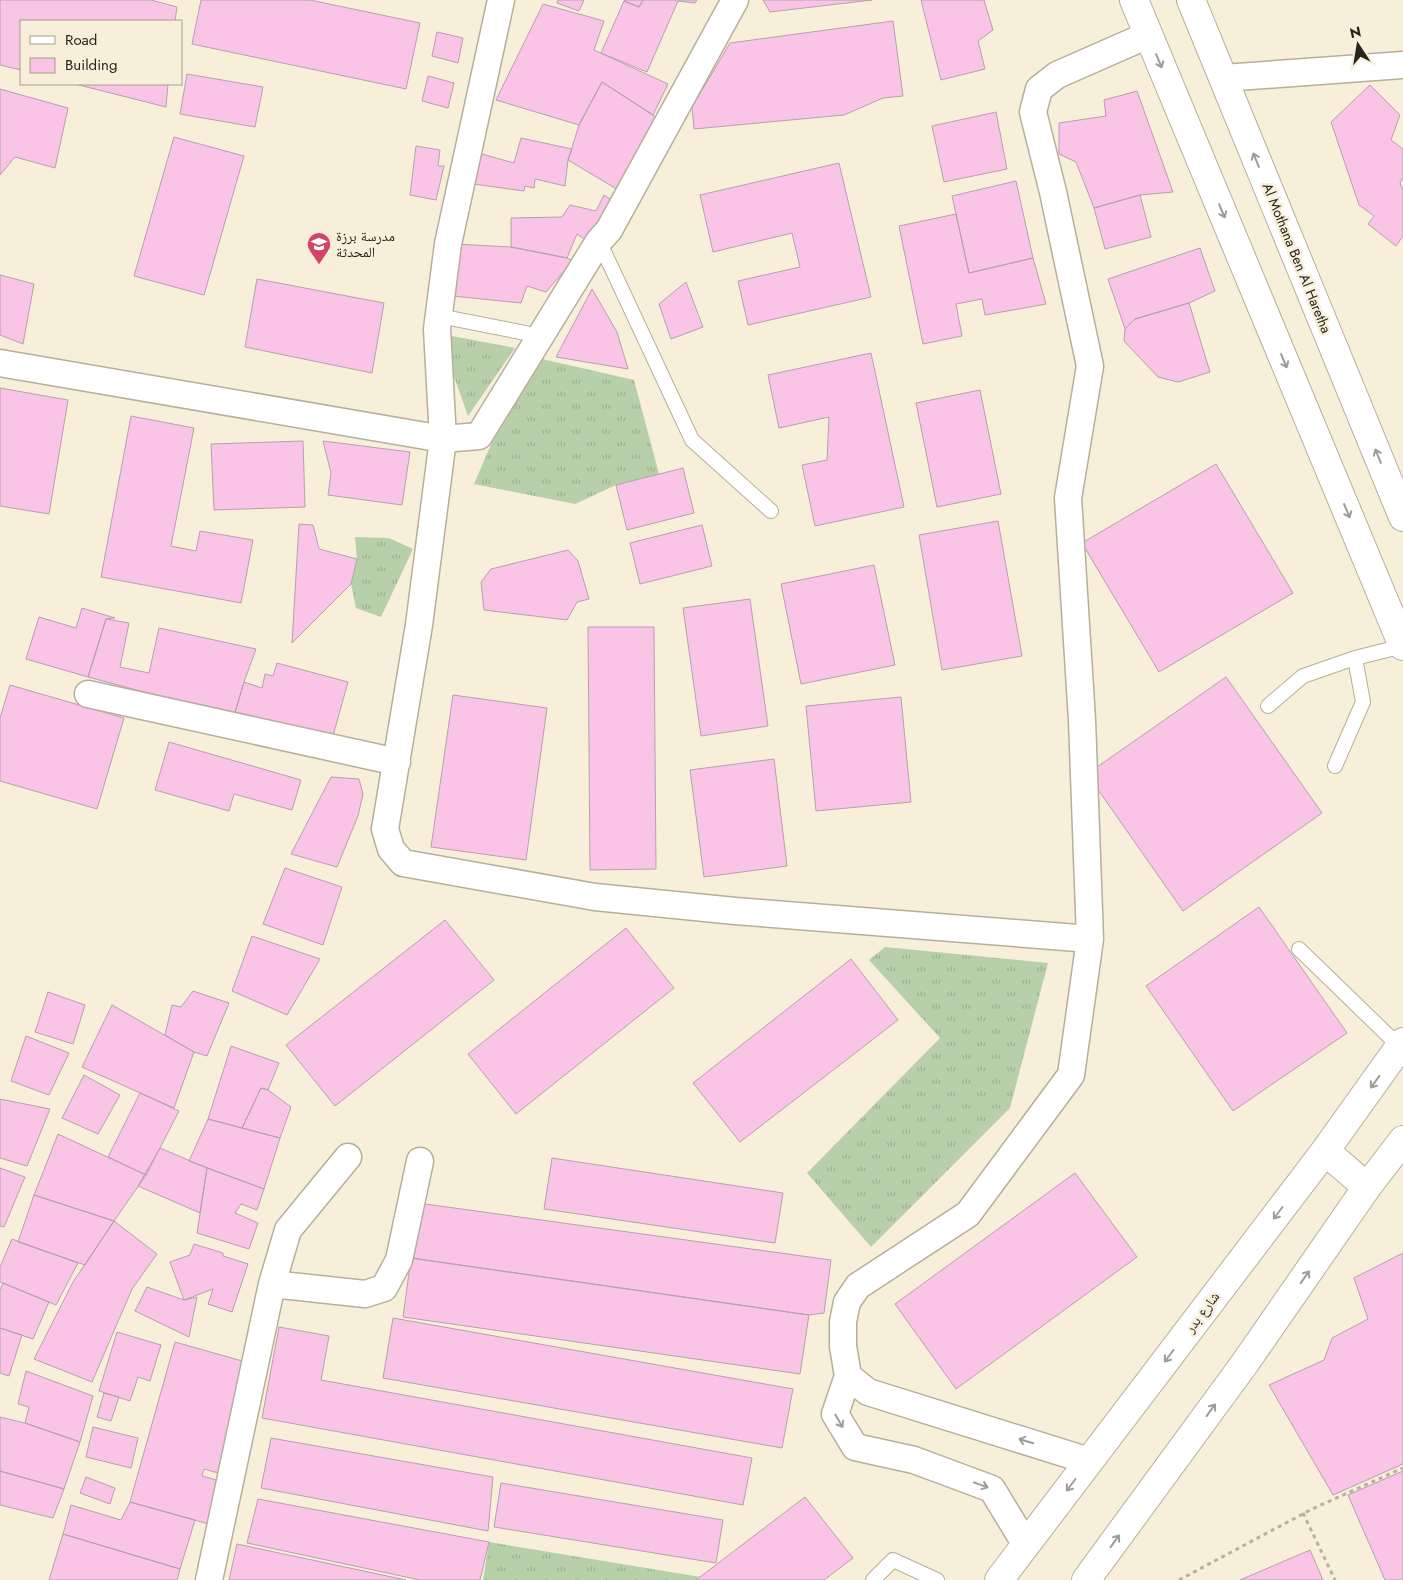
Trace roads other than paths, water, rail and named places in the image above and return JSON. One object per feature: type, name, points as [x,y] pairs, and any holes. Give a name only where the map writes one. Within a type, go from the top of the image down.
[{"type":"main road","points":[[1134,0],[1403,646]]},
{"type":"main road","name":"Al Mothana Ben Al Haretha","points":[[1191,0],[1403,517]]},
{"type":"main road","name":"شارع بدر","points":[[999,1580],[1325,1151],[1401,1045]]},
{"type":"main road","points":[[1086,1580],[1245,1364],[1367,1187],[1403,1140]]},
{"type":"main road","points":[[1325,1151],[1367,1187]]},
{"type":"street","points":[[501,0],[448,244],[437,329],[443,439],[419,625],[385,829],[392,849],[403,863],[595,898],[1090,939]]},
{"type":"street","points":[[0,363],[443,439],[479,436],[599,241],[609,230],[734,0]]},
{"type":"street","points":[[1026,1545],[992,1489],[914,1460],[855,1447],[835,1414],[848,1376],[843,1346],[842,1322],[847,1302],[858,1286],[968,1214],[1071,1076],[1090,939],[1082,720],[1068,498],[1090,366],[1053,192],[1033,112],[1039,89],[1057,75],[1148,35]]},
{"type":"street","points":[[1223,78],[1403,65]]},
{"type":"street","points":[[88,694],[397,762]]},
{"type":"street","points":[[209,1580],[272,1284],[288,1230],[348,1157]]},
{"type":"street","points":[[272,1284],[365,1294],[384,1288],[399,1260],[420,1160]]},
{"type":"street","points":[[848,1376],[868,1392],[1089,1461]]},
{"type":"lane","points":[[599,241],[692,440],[771,511]]},
{"type":"lane","points":[[439,316],[541,336]]},
{"type":"lane","points":[[1268,706],[1303,676],[1356,658],[1403,646]]},
{"type":"lane","points":[[1335,766],[1363,702],[1356,658]]},
{"type":"lane","points":[[1299,949],[1401,1045]]},
{"type":"lane","points":[[873,1580],[893,1560],[937,1580]]},
{"type":"place","name":"مدرسة برزة المحدثة","points":[[319,265]]}]
